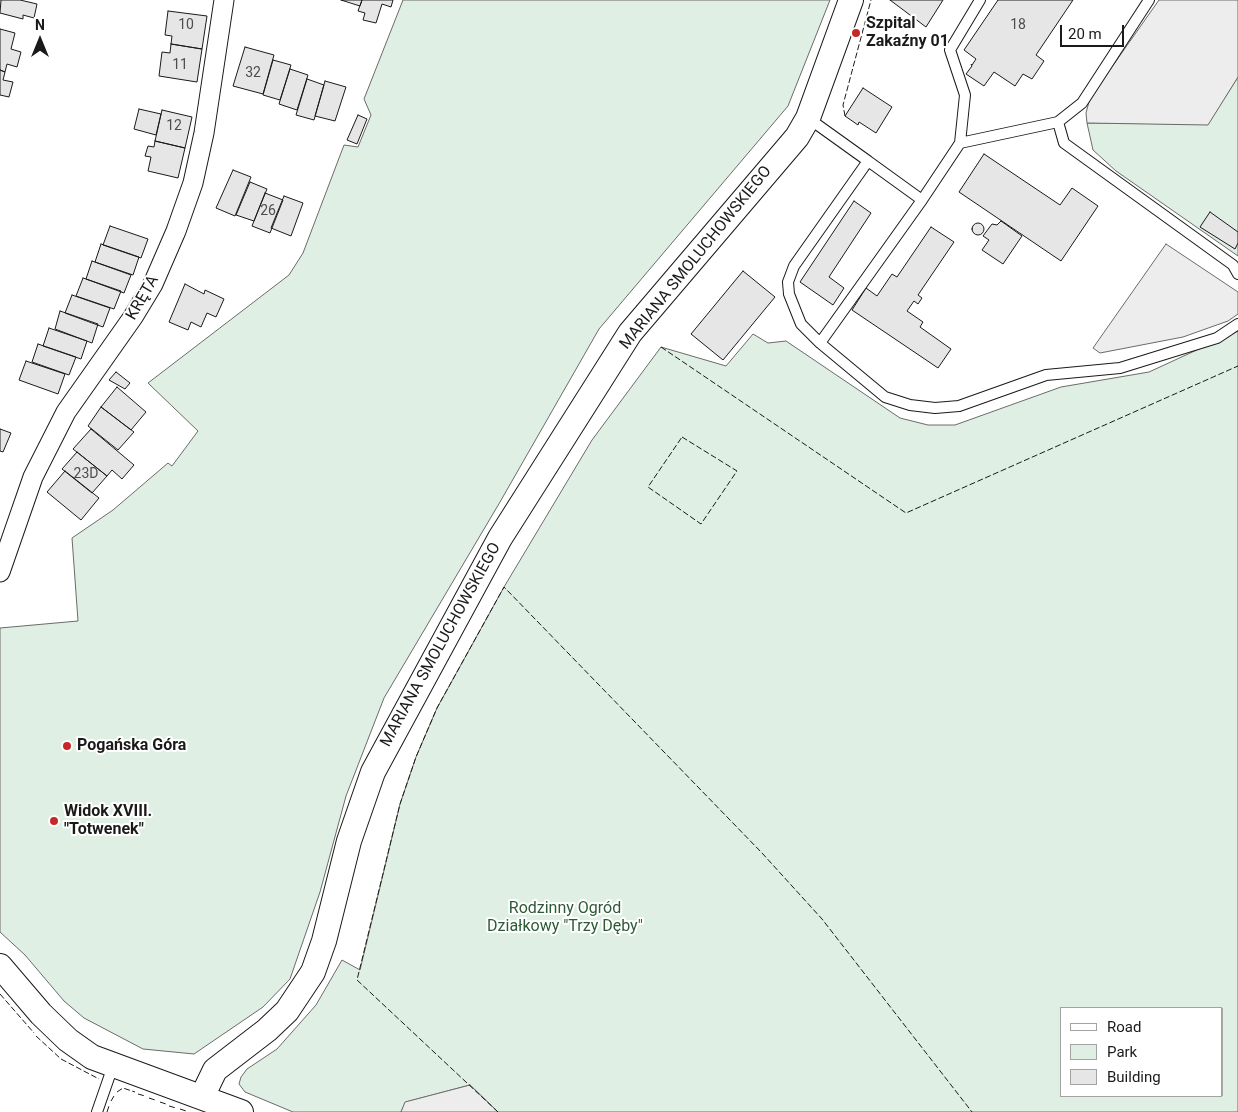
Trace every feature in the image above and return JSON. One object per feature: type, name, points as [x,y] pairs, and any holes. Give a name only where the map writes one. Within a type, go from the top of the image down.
[{"type":"street","name":"KRĘTA","points":[[0,572],[33,477],[66,412],[133,317],[153,284],[176,231],[193,183],[204,133],[224,0]]},
{"type":"street","name":"MARIANA SMOLUCHOWSKIEGO","points":[[202,1097],[215,1070],[267,1030],[287,1011],[313,972],[324,941],[349,841],[372,772],[500,538],[630,333],[798,137],[808,118],[851,0]]},
{"type":"street","points":[[0,966],[40,1014],[68,1040],[92,1057],[242,1112]]},
{"type":"lane","points":[[820,343],[922,200],[960,143],[965,95],[950,50],[980,0]]},
{"type":"lane","points":[[960,143],[1058,122],[1082,102],[1149,0]]},
{"type":"lane","points":[[808,118],[922,200]]},
{"type":"lane","points":[[1058,122],[1064,143],[1233,265],[1238,274]]},
{"type":"lane","points":[[868,161],[794,266],[788,282],[794,310],[801,324],[820,343],[886,397],[910,405],[934,408],[959,406],[1046,376],[1120,368],[1217,338],[1238,324]]},
{"type":"lane","points":[[97,1112],[113,1066]]},
{"type":"green space","points":[[403,0],[830,0],[788,106],[599,329],[500,502],[384,698],[346,796],[320,892],[290,979],[263,1007],[194,1054],[143,1049],[84,1018],[64,1001],[25,955],[0,932],[0,628],[78,621],[72,538],[113,510],[168,463],[172,466],[198,431],[148,383],[289,275],[303,253],[344,145],[358,147],[371,115],[364,99]]},
{"type":"green space","points":[[1238,77],[1238,256],[1116,171],[1093,150],[1087,123],[1208,124]]},
{"type":"green space","name":"Rodzinny Ogród Działkowy \"Trzy Dęby\"","points":[[1238,331],[1238,1112],[498,1112],[470,1085],[406,1102],[401,1112],[293,1112],[245,1092],[239,1084],[241,1077],[247,1069],[277,1049],[316,1005],[342,960],[360,970],[400,804],[416,757],[437,708],[504,587],[592,440],[661,347],[726,366],[753,334],[768,343],[786,341],[900,418],[928,425],[955,425],[1061,387],[1149,372]]},
{"type":"shaded area","points":[[1159,0],[1238,0],[1238,77],[1208,125],[1087,123],[1086,113],[1090,98]]},
{"type":"shaded area","points":[[1166,244],[1238,292],[1238,314],[1228,321],[1183,337],[1100,353],[1093,348]]},
{"type":"shaded area","points":[[470,1085],[498,1112],[401,1112],[405,1102]]},
{"type":"building","points":[[1,0],[20,0],[37,4],[34,18],[23,15],[23,19],[0,13]]},
{"type":"building","points":[[341,0],[362,0],[360,6]]},
{"type":"building","points":[[362,0],[393,0],[391,7],[382,4],[376,23],[363,20],[365,13],[358,11]]},
{"type":"building","points":[[890,0],[943,0],[926,27]]},
{"type":"building","points":[[998,0],[1073,0],[1036,55],[1044,61],[1032,79],[1023,74],[1015,86],[994,72],[984,86],[966,74],[976,59],[964,50]]},
{"type":"building","points":[[168,11],[207,16],[202,49],[171,44],[172,36],[165,35]]},
{"type":"building","points":[[0,29],[15,33],[11,49],[21,52],[17,67],[7,64],[5,72],[0,70]]},
{"type":"building","points":[[171,44],[202,49],[197,82],[159,76],[162,52],[170,53]]},
{"type":"building","points":[[245,47],[274,55],[263,94],[233,86]]},
{"type":"building","points":[[273,60],[291,65],[280,100],[263,95]]},
{"type":"building","points":[[290,69],[308,75],[297,110],[279,104]]},
{"type":"building","points":[[0,70],[5,72],[3,80],[13,82],[9,97],[0,95]]},
{"type":"building","points":[[307,79],[324,85],[314,120],[296,115]]},
{"type":"building","points":[[325,81],[346,87],[335,121],[315,116]]},
{"type":"building","points":[[863,88],[892,107],[876,133],[859,122],[858,125],[845,116]]},
{"type":"building","points":[[139,109],[161,114],[156,135],[134,129]]},
{"type":"building","points":[[162,110],[192,117],[185,148],[155,141]]},
{"type":"building","points":[[358,115],[367,119],[357,144],[347,140]]},
{"type":"building","points":[[155,141],[185,148],[178,178],[148,171],[151,157],[145,156],[148,146],[154,147]]},
{"type":"building","points":[[984,154],[1060,205],[1072,188],[1098,206],[1061,261],[959,192]]},
{"type":"building","points":[[233,170],[251,177],[235,216],[216,208]]},
{"type":"building","points":[[250,182],[267,189],[254,221],[236,215]]},
{"type":"building","points":[[265,193],[283,200],[270,233],[252,226]]},
{"type":"building","points":[[284,196],[303,203],[291,236],[271,228]]},
{"type":"building","points":[[854,201],[871,213],[829,277],[844,288],[833,305],[800,282]]},
{"type":"building","points":[[1210,212],[1238,232],[1238,243],[1235,249],[1200,227]]},
{"type":"building","points":[[1001,221],[1022,236],[1003,264],[982,250],[989,240],[983,236],[992,224],[997,225]]},
{"type":"building","points":[[978,223],[984,229],[978,235],[972,229]]},
{"type":"building","points":[[110,226],[148,239],[141,258],[103,245]]},
{"type":"building","points":[[931,227],[954,242],[918,295],[922,298],[918,304],[914,301],[907,311],[923,322],[920,327],[951,349],[938,368],[852,310],[866,288],[877,296],[892,274],[897,277]]},
{"type":"building","points":[[101,244],[139,257],[133,275],[95,262]]},
{"type":"building","points":[[92,261],[131,275],[124,293],[86,279]]},
{"type":"building","points":[[743,271],[775,297],[723,360],[691,334]]},
{"type":"building","points":[[83,278],[121,291],[114,309],[76,296]]},
{"type":"building","points":[[185,284],[204,294],[205,290],[224,299],[216,317],[207,313],[201,327],[191,322],[188,330],[169,322]]},
{"type":"building","points":[[72,295],[110,308],[103,327],[65,313]]},
{"type":"building","points":[[60,311],[98,324],[92,343],[55,329]]},
{"type":"building","points":[[49,328],[87,341],[81,359],[43,346]]},
{"type":"building","points":[[38,344],[76,357],[69,375],[32,362]]},
{"type":"building","points":[[26,361],[65,374],[58,394],[19,380]]},
{"type":"building","points":[[116,372],[130,383],[125,389],[109,380]]},
{"type":"building","points":[[117,387],[146,412],[131,430],[101,407]]},
{"type":"building","points":[[101,407],[134,432],[118,450],[88,426]]},
{"type":"building","points":[[0,429],[11,433],[3,452],[0,451]]},
{"type":"building","points":[[91,429],[134,465],[122,479],[112,470],[107,476],[73,449]]},
{"type":"building","points":[[77,452],[107,476],[92,493],[62,469]]},
{"type":"building","points":[[65,471],[99,498],[81,520],[47,492]]},
{"type":"fence","points":[[845,116],[843,105],[871,0]]},
{"type":"fence","points":[[661,347],[906,513],[1238,366]]},
{"type":"fence","points":[[682,437],[737,471],[701,524],[648,487],[682,437]]},
{"type":"fence","points":[[498,1112],[357,980],[400,804],[416,757],[437,708],[504,587],[762,853],[822,919],[972,1112]]},
{"type":"fence","points":[[0,994],[34,1033]]},
{"type":"fence","points":[[36,1036],[61,1059],[99,1079]]},
{"type":"fence","points":[[117,1092],[123,1088],[135,1092]]},
{"type":"fence","points":[[138,1094],[145,1096]]},
{"type":"fence","points":[[111,1101],[114,1096]]},
{"type":"fence","points":[[149,1098],[155,1100]]},
{"type":"fence","points":[[160,1102],[166,1104]]},
{"type":"fence","points":[[107,1112],[109,1106]]},
{"type":"fence","points":[[169,1106],[176,1108]]},
{"type":"fence","points":[[180,1109],[186,1111]]},
{"type":"place","name":"Szpital Zakaźny 01","points":[[856,33]]},
{"type":"place","name":"Pogańska Góra","points":[[67,746]]},
{"type":"place","name":"Widok XVIII. \"Totwenek\"","points":[[54,821]]}]
